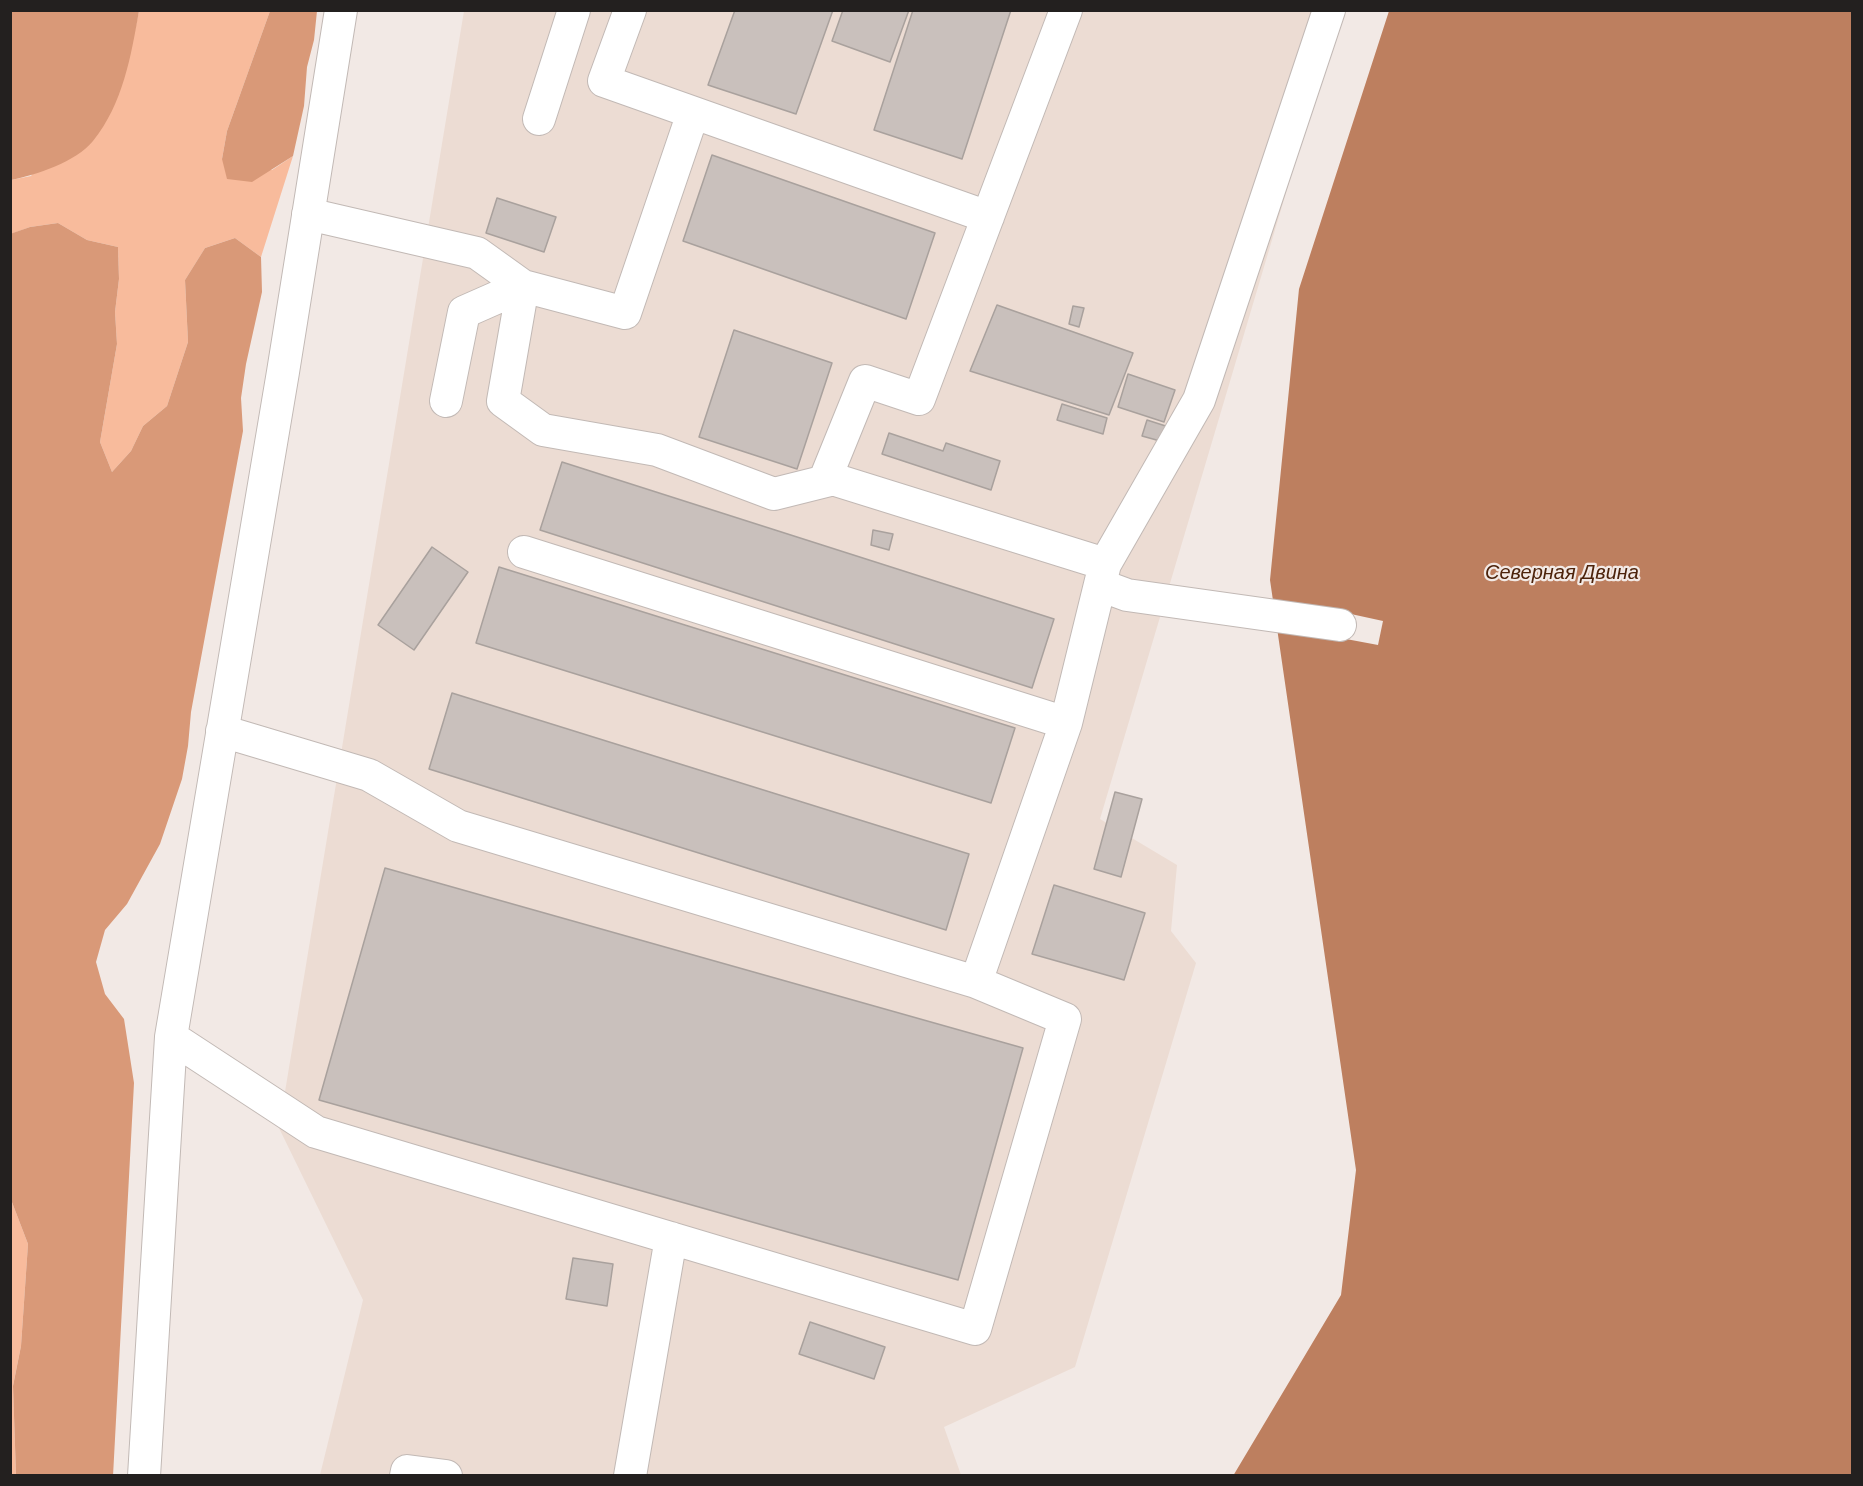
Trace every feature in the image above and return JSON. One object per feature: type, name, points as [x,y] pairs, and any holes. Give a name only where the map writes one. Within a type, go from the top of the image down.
[{"type":"lane","points":[[144,1476],[171,1037],[340,10]]},
{"type":"lane","points":[[540,119],[574,10]]},
{"type":"lane","points":[[630,10],[604,81],[988,217]]},
{"type":"lane","points":[[1066,10],[919,399],[865,381],[826,477],[1103,574],[1127,595],[1340,625]]},
{"type":"lane","points":[[976,982],[1066,723],[1103,574],[1199,400],[1329,11]]},
{"type":"lane","points":[[308,214],[477,254],[523,286],[625,313],[693,113]]},
{"type":"lane","points":[[446,401],[464,312],[523,286]]},
{"type":"lane","points":[[523,286],[503,401],[543,430],[657,450],[774,494],[834,479]]},
{"type":"lane","points":[[524,552],[1066,723]]},
{"type":"lane","points":[[171,1037],[316,1132],[975,1329],[1065,1019],[976,982],[458,826],[369,775],[222,731]]},
{"type":"lane","points":[[630,1476],[671,1238]]},
{"type":"lane","points":[[406,1476],[407,1471],[446,1476]]},
{"type":"shaded area","points":[[11,10],[139,11],[129,62],[119,95],[103,127],[93,141],[66,161],[32,175],[11,180]]},
{"type":"shaded area","points":[[139,11],[270,11],[227,131],[222,159],[272,170],[293,156],[261,257],[235,238],[205,248],[185,280],[188,342],[167,406],[143,426],[131,451],[112,472],[100,442],[117,344],[115,312],[119,279],[118,247],[87,240],[58,223],[30,227],[11,234],[11,180],[31,176],[135,30]]},
{"type":"shaded area","points":[[270,11],[317,11],[314,40],[307,67],[304,106],[293,156],[252,182],[227,179],[222,159],[227,131]]},
{"type":"shaded area","points":[[464,11],[1340,11],[1100,819],[1177,865],[1171,931],[1196,963],[1075,1367],[944,1427],[961,1475],[320,1475],[363,1300],[279,1128]]},
{"type":"shaded area","points":[[58,223],[87,240],[118,247],[119,279],[115,312],[117,344],[100,442],[112,472],[131,451],[143,426],[167,406],[188,342],[185,280],[205,248],[235,238],[261,257],[262,292],[241,398],[243,431],[191,712],[182,779],[160,844],[127,904],[105,930],[96,962],[105,994],[124,1019],[134,1083],[113,1476],[16,1475],[13,1386],[21,1346],[28,1244],[10,1197],[10,234],[30,227]]},
{"type":"shaded area","points":[[10,1197],[28,1244],[21,1346],[13,1386],[16,1476],[10,1475]]},
{"type":"water","name":"Северная Двина","points":[[1389,11],[1852,11],[1852,1475],[1233,1476],[1341,1295],[1356,1170],[1270,580],[1299,289]]},
{"type":"pier","points":[[1351,614],[1383,621],[1378,645],[1346,639]]},
{"type":"building","points":[[735,10],[833,10],[796,114],[708,85]]},
{"type":"building","points":[[843,10],[909,10],[890,62],[832,41]]},
{"type":"building","points":[[913,10],[1011,10],[962,159],[874,130]]},
{"type":"building","points":[[712,155],[935,233],[906,319],[683,241]]},
{"type":"building","points":[[497,198],[556,217],[544,252],[486,233]]},
{"type":"building","points":[[997,305],[1133,353],[1109,415],[970,371]]},
{"type":"building","points":[[1073,306],[1084,308],[1079,327],[1069,324]]},
{"type":"building","points":[[734,330],[832,363],[797,469],[699,437]]},
{"type":"building","points":[[1128,374],[1175,390],[1164,422],[1118,407]]},
{"type":"building","points":[[1062,404],[1107,418],[1103,434],[1057,420]]},
{"type":"building","points":[[1147,420],[1175,429],[1171,444],[1142,436]]},
{"type":"building","points":[[889,433],[943,451],[946,443],[1000,461],[991,490],[882,454]]},
{"type":"building","points":[[562,462],[1054,619],[1032,688],[540,530]]},
{"type":"building","points":[[873,530],[893,534],[889,550],[871,545]]},
{"type":"building","points":[[432,547],[468,572],[414,650],[378,625]]},
{"type":"building","points":[[499,567],[1015,728],[991,803],[476,643]]},
{"type":"building","points":[[452,693],[969,854],[946,930],[429,769]]},
{"type":"building","points":[[1115,792],[1142,799],[1121,877],[1094,869]]},
{"type":"building","points":[[385,868],[1023,1048],[958,1280],[319,1100]]},
{"type":"building","points":[[1054,885],[1145,913],[1124,980],[1032,954]]},
{"type":"building","points":[[573,1258],[613,1264],[607,1306],[566,1299]]},
{"type":"building","points":[[810,1322],[885,1347],[874,1379],[799,1354]]}]
